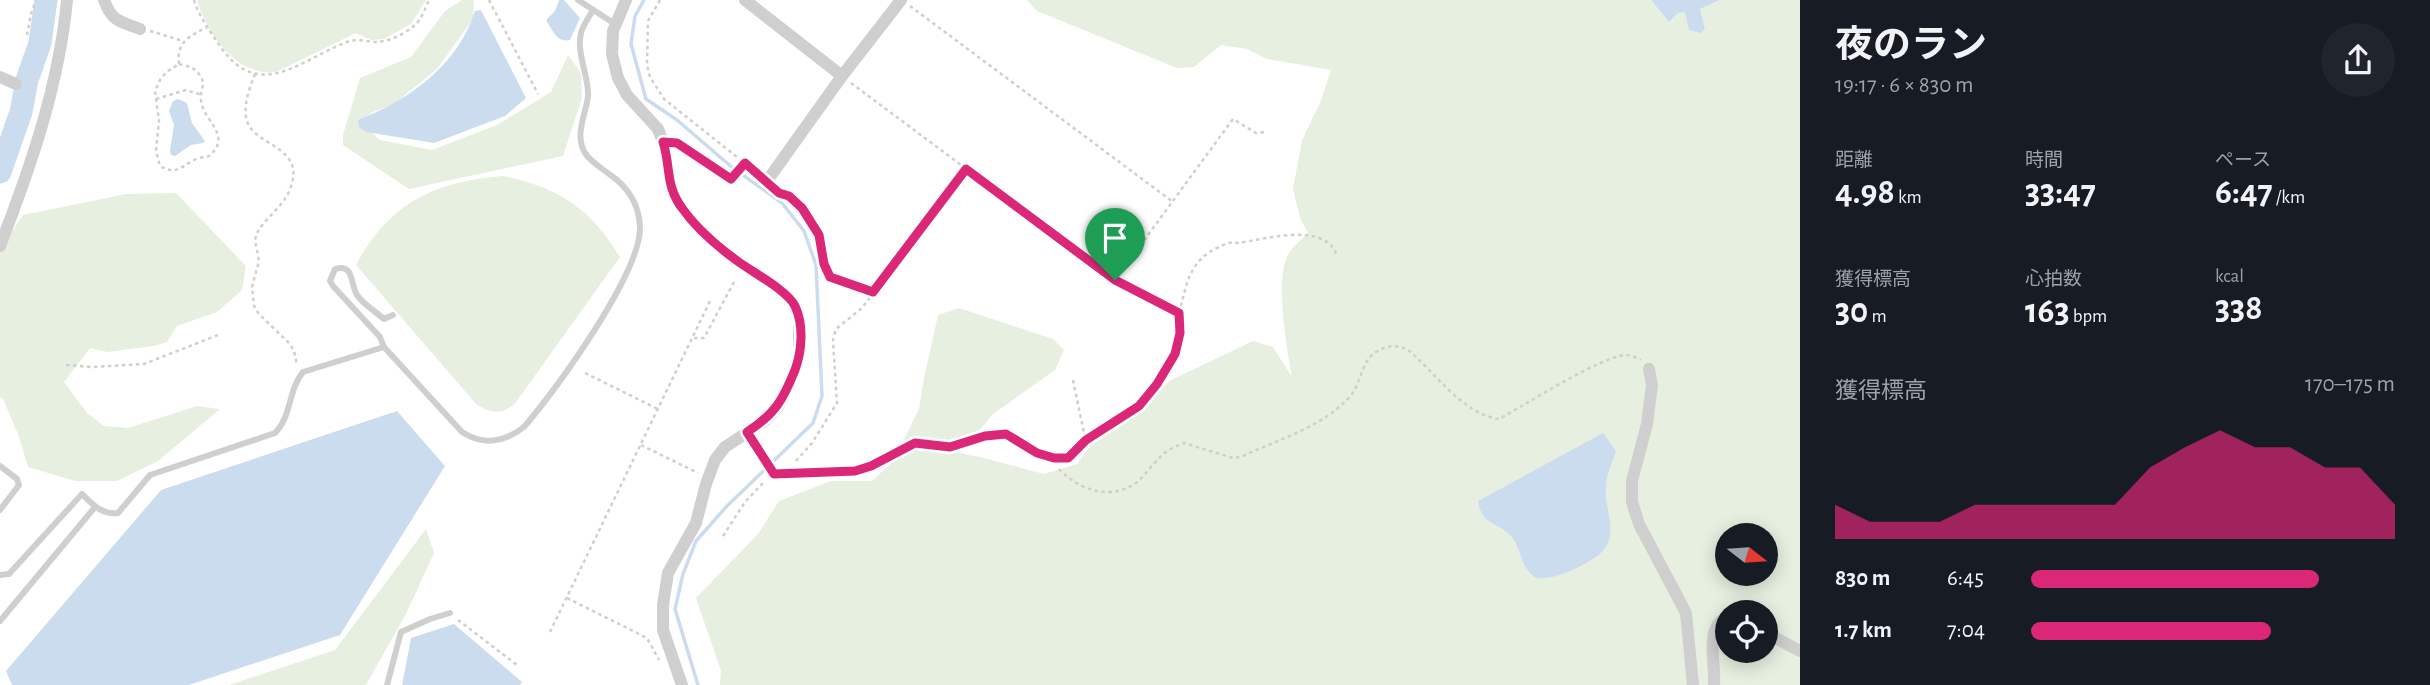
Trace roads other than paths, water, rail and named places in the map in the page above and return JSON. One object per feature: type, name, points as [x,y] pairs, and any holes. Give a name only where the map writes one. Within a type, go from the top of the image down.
[{"type":"street","points":[[0,246],[29,171],[64,38],[67,0]]},
{"type":"street","points":[[104,0],[113,19],[140,29]]},
{"type":"street","points":[[626,0],[615,24],[612,54],[618,78],[627,95],[658,129],[663,142],[671,190],[682,209],[707,236],[784,293],[794,304],[799,320],[799,358],[788,388],[778,407],[765,421],[725,447],[715,460],[696,523],[668,573],[663,605],[663,630],[682,685]]},
{"type":"street","points":[[745,0],[842,76]]},
{"type":"street","points":[[663,142],[677,143],[731,179],[745,163],[767,181],[842,76],[901,0]]},
{"type":"street","points":[[0,77],[16,84]]},
{"type":"street","points":[[1649,369],[1652,385],[1647,424],[1632,481],[1632,502],[1639,524],[1686,613],[1693,685]]},
{"type":"street","points":[[747,432],[761,456],[779,474],[855,471],[871,466],[915,443],[950,447],[985,436],[1006,434],[1037,453],[1054,458]]},
{"type":"street","points":[[1713,685],[1715,629]]},
{"type":"street","points":[[1778,639],[1800,651]]},
{"type":"lane","points":[[578,0],[615,24]]},
{"type":"lane","points":[[393,315],[384,319],[358,297],[348,270],[341,267],[335,270],[330,281],[333,286],[380,337],[384,347],[462,432],[472,439],[500,440],[514,435],[524,427],[608,310],[635,254],[640,226],[631,195],[583,150],[581,129],[588,93],[580,42],[581,32],[593,10]]},
{"type":"lane","points":[[0,575],[9,574],[82,494],[95,507],[110,514],[118,513],[150,475],[275,433],[284,424],[303,372],[384,347]]},
{"type":"lane","points":[[0,466],[17,479],[19,485],[0,510]]},
{"type":"lane","points":[[0,621],[95,507]]},
{"type":"lane","points":[[387,685],[401,632],[450,613]]},
{"type":"water","points":[[559,0],[564,0],[580,18],[570,40],[559,38],[547,22]]},
{"type":"water","points":[[1651,0],[1720,0],[1700,9],[1705,29],[1701,33],[1689,30],[1685,12],[1678,13],[1669,22]]},
{"type":"water","points":[[481,10],[526,98],[505,116],[434,143],[366,132],[359,127],[358,120],[413,91],[444,64],[457,48],[475,11]]},
{"type":"water","points":[[178,99],[187,103],[192,123],[205,141],[191,145],[175,156],[171,155],[170,151],[174,125],[169,111],[173,101]]},
{"type":"water","points":[[397,411],[445,466],[340,635],[189,685],[12,685],[6,671],[161,490]]},
{"type":"water","points":[[1603,433],[1616,451],[1606,482],[1610,524],[1607,545],[1595,558],[1573,570],[1550,577],[1533,576],[1525,567],[1513,539],[1486,519],[1478,501]]},
{"type":"water","points":[[454,624],[522,682],[520,685],[402,685],[411,638]]},
{"type":"waterway","points":[[0,172],[21,112],[27,80],[40,43],[46,0]]},
{"type":"waterway","points":[[644,0],[635,16],[631,44],[646,99],[677,120],[734,169]]},
{"type":"waterway","points":[[698,685],[675,609],[683,574],[696,541],[726,507],[813,423],[822,396],[816,265],[804,231],[782,203],[740,173]]}]
